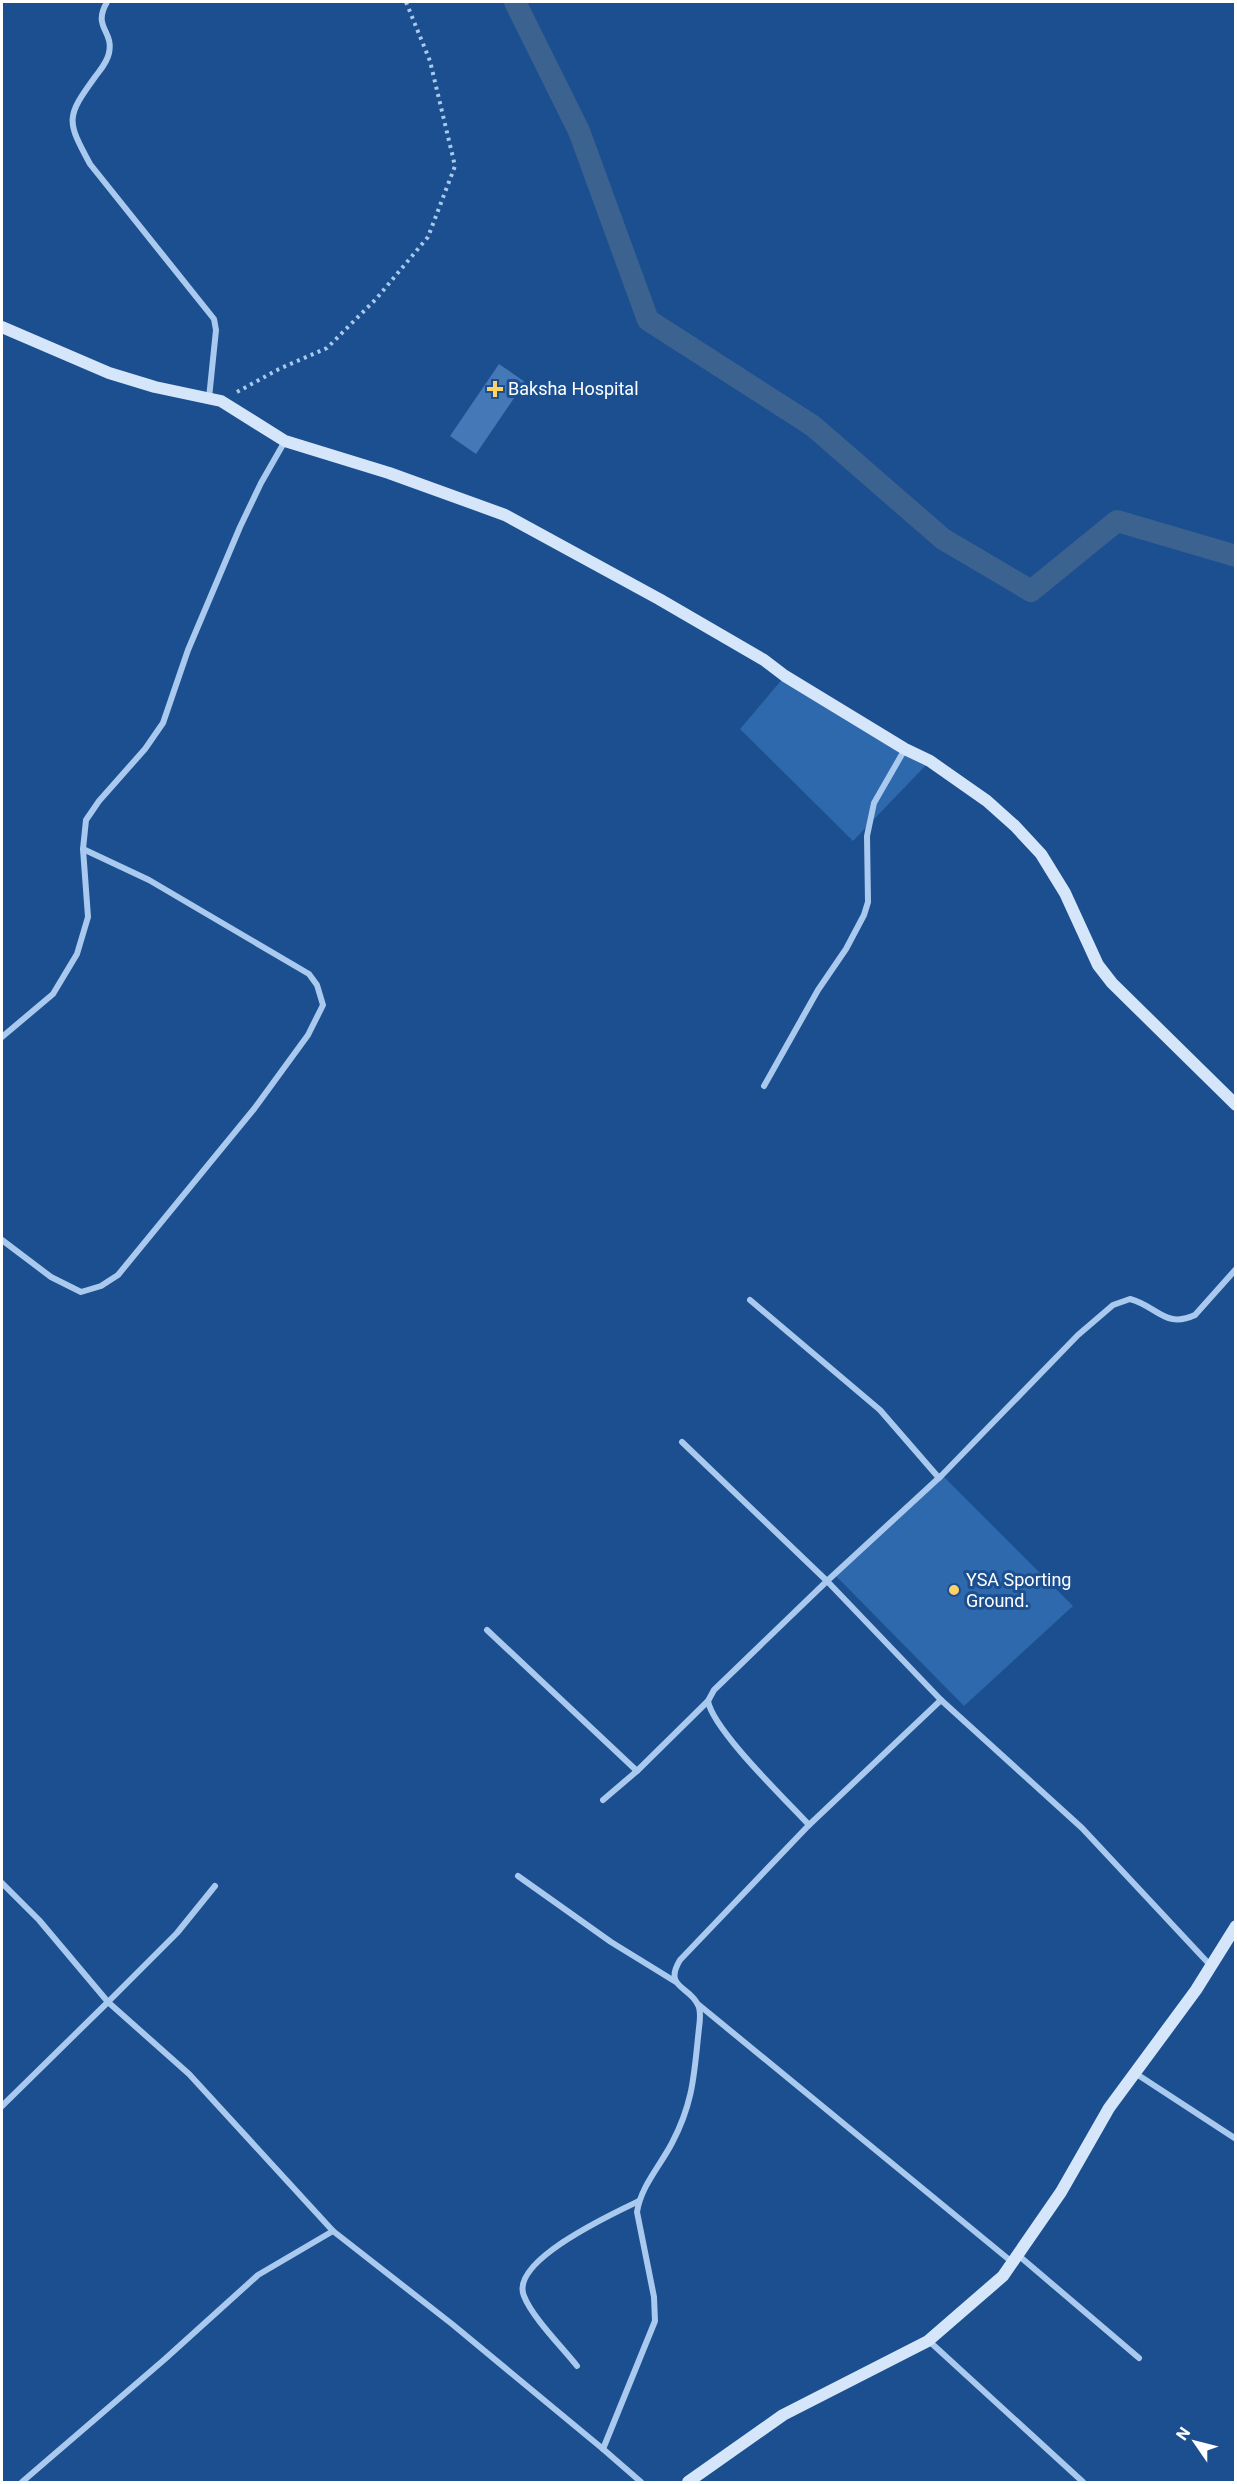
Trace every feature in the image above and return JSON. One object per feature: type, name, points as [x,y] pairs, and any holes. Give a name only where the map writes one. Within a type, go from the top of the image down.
[{"type":"street","points":[[107,2],[100,14],[109,39],[110,51],[106,62],[76,102],[72,112],[73,125],[79,144],[90,164],[214,319],[216,330],[215,400]]},
{"type":"street","points":[[2,327],[109,373],[155,387],[215,400],[285,441],[389,473],[505,515],[659,599],[764,660],[785,676],[905,749],[930,761],[987,801],[1030,840],[1065,893],[1098,965],[1112,983],[1236,1105]]},
{"type":"street","points":[[2,1037],[53,994],[77,954],[88,918],[83,849],[86,820],[99,801],[145,749],[163,723],[188,650],[240,526],[285,441]]},
{"type":"street","points":[[764,1086],[818,990],[846,949],[864,915],[868,902],[867,836],[874,802],[905,749]]},
{"type":"street","points":[[2,1240],[51,1277],[81,1292],[101,1286],[118,1275],[254,1110],[308,1035],[323,1005],[316,985],[309,974],[149,880],[83,849]]},
{"type":"street","points":[[603,1800],[637,1771],[708,1701],[714,1690],[827,1581],[939,1478],[1078,1335],[1113,1305],[1130,1299],[1171,1320],[1187,1319],[1195,1315],[1236,1269]]},
{"type":"street","points":[[750,1300],[880,1410],[939,1478]]},
{"type":"street","points":[[682,1442],[827,1581],[941,1700],[1082,1828],[1211,1966]]},
{"type":"street","points":[[488,1630],[637,1771]]},
{"type":"street","points":[[676,1982],[675,1968],[680,1960],[809,1825],[941,1700]]},
{"type":"street","points":[[708,1701],[713,1715],[736,1746],[809,1825]]},
{"type":"street","points":[[518,1876],[611,1942],[676,1982],[698,2005],[1139,2358]]},
{"type":"street","points":[[2,1883],[39,1920],[108,2002],[189,2074],[333,2231],[452,2324],[641,2482]]},
{"type":"street","points":[[2,2106],[154,1957],[177,1933],[215,1886]]},
{"type":"street","points":[[688,2482],[783,2415],[928,2341],[1003,2276],[1061,2192],[1109,2108],[1211,1966],[1236,1926]]},
{"type":"street","points":[[603,2449],[655,2321],[654,2297],[637,2212],[639,2201],[672,2143],[691,2098],[700,2018],[698,2005]]},
{"type":"street","points":[[1135,2073],[1236,2139]]},
{"type":"street","points":[[577,2366],[532,2310],[522,2294],[524,2283],[539,2260],[560,2244],[639,2201]]},
{"type":"street","points":[[22,2482],[165,2359],[258,2275],[333,2231]]},
{"type":"street","points":[[928,2341],[1083,2482]]},
{"type":"path","points":[[215,400],[327,348],[376,299],[428,237],[454,166],[430,61],[406,2]]},
{"type":"shaded area","points":[[785,676],[930,761],[853,841],[740,729]]},
{"type":"shaded area","name":"YSA Sporting Ground.","points":[[942,1475],[1073,1606],[964,1706],[834,1574]]},
{"type":"building","points":[[499,364],[525,382],[476,454],[450,436]]},
{"type":"waterway","points":[[515,2],[579,131],[648,320],[813,426],[943,539],[1031,591],[1117,521],[1236,556]]},
{"type":"place","name":"Baksha Hospital","points":[[495,389]]},
{"type":"place","name":"YSA Sporting Ground.","points":[[954,1590]]}]
